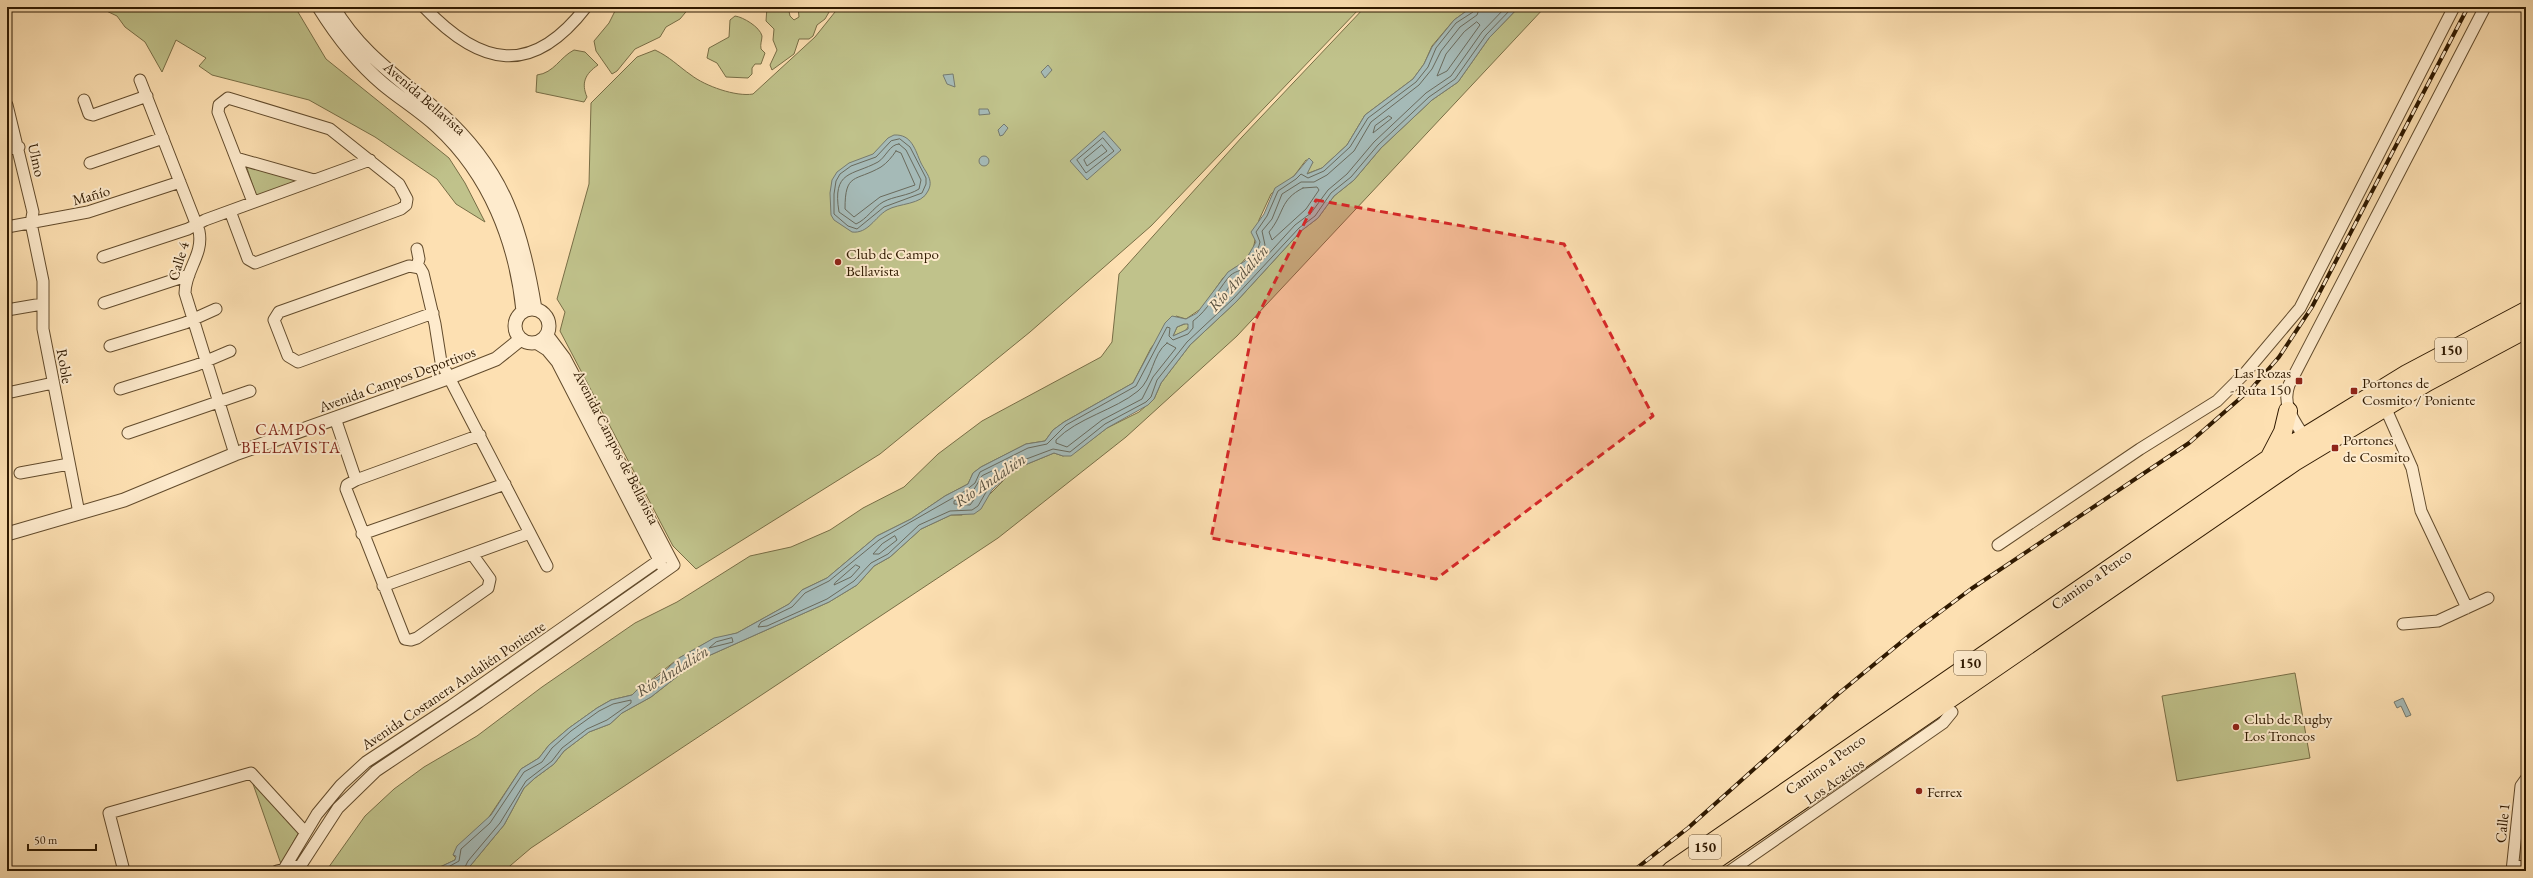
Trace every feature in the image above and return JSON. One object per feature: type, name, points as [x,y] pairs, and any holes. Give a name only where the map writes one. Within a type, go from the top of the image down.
[{"type":"highway","name":"Camino a Penco","points":[[1699,871],[1954,694],[2407,374],[2526,311]]},
{"type":"highway","name":"Camino a Penco","points":[[1671,871],[2270,458],[2308,443],[2385,407],[2526,329]]},
{"type":"highway","points":[[2270,458],[2283,432],[2288,411]]},
{"type":"highway","points":[[1952,712],[1954,694]]},
{"type":"street","name":"Avenida Bellavista","points":[[319,7],[338,36],[360,61],[384,84],[438,127],[456,145],[478,174],[496,208],[509,240],[529,310]]},
{"type":"street","name":"Avenida Bellavista","points":[[333,7],[367,53],[454,127],[488,168],[505,197],[521,236],[529,310]]},
{"type":"street","points":[[424,7],[441,23],[474,47],[496,55],[514,57],[529,54],[547,45],[568,28],[586,7]]},
{"type":"street","points":[[1998,545],[2140,449],[2217,401],[2256,360],[2300,308],[2454,7]]},
{"type":"street","points":[[2308,443],[2288,411],[2286,395],[2291,379],[2483,8]]},
{"type":"street","name":"Calle 4","points":[[140,80],[197,224],[200,236],[200,249],[189,275],[185,293],[235,454]]},
{"type":"street","points":[[84,100],[89,114],[93,115],[147,96]]},
{"type":"street","points":[[230,211],[248,259],[258,262],[404,207],[407,199],[402,189],[336,132],[324,126],[228,98],[219,105],[218,112],[253,202]]},
{"type":"street","name":"Ulmo","points":[[7,105],[19,147],[33,212],[31,223]]},
{"type":"street","points":[[90,163],[163,138]]},
{"type":"street","points":[[7,149],[19,147]]},
{"type":"street","points":[[236,158],[314,180]]},
{"type":"street","points":[[103,257],[370,160]]},
{"type":"street","name":"Mañío","points":[[7,227],[88,212],[180,182]]},
{"type":"street","name":"Roble","points":[[31,223],[41,268],[43,329],[79,514]]},
{"type":"street","points":[[417,249],[419,259],[417,266]]},
{"type":"street","points":[[433,313],[298,362],[288,356],[274,323],[274,317],[279,312],[409,266],[417,266],[423,273],[433,313],[439,354],[448,378],[480,435],[546,566]]},
{"type":"street","points":[[104,303],[189,275]]},
{"type":"street","points":[[7,310],[42,304]]},
{"type":"street","points":[[110,346],[192,319],[216,309]]},
{"type":"street","points":[[529,310],[543,313],[549,325],[547,334],[536,343],[528,343],[521,339],[516,332],[515,324],[518,317],[529,310]]},
{"type":"street","name":"Avenida Campos de Bellavista","points":[[547,334],[565,358],[663,557]]},
{"type":"street","name":"Avenida Campos Deportivos","points":[[7,534],[79,514],[137,495],[235,454],[448,378],[496,359],[521,339]]},
{"type":"street","name":"Avenida Campos de Bellavista","points":[[536,343],[547,350],[557,362],[670,568]]},
{"type":"street","points":[[120,389],[205,361],[230,351]]},
{"type":"street","points":[[7,393],[53,383]]},
{"type":"street","points":[[128,433],[219,403],[250,391]]},
{"type":"street","points":[[2385,407],[2412,468],[2424,519],[2468,608]]},
{"type":"street","points":[[336,418],[356,480]]},
{"type":"street","points":[[472,554],[489,577],[490,586],[414,639],[408,640],[403,636],[346,492],[347,485],[356,480],[480,435]]},
{"type":"street","points":[[20,473],[69,464]]},
{"type":"street","points":[[362,534],[505,484]]},
{"type":"street","points":[[383,586],[530,533]]},
{"type":"street","name":"Avenida Costanera Andalién Poniente","points":[[280,870],[329,798],[366,762],[456,702],[663,557]]},
{"type":"street","name":"Avenida Costanera Andalién Poniente","points":[[280,870],[301,865],[338,808],[376,770],[479,702],[670,568]]},
{"type":"street","points":[[2403,624],[2438,621],[2488,598]]},
{"type":"street","name":"Los Acacios","points":[[1730,871],[1943,723],[1952,712]]},
{"type":"street","points":[[124,871],[109,813],[251,773],[305,832]]},
{"type":"street","name":"Calle 1","points":[[2512,868],[2521,786],[2525,779]]},
{"type":"street","points":[[2512,868],[2526,867]]},
{"type":"highlighted area","points":[[1316,200],[1564,244],[1653,416],[1436,579],[1211,538],[1254,323]]},
{"type":"green space","points":[[98,7],[295,7],[326,59],[449,158],[465,183],[485,222],[456,204],[437,179],[375,137],[309,100],[212,75],[199,66],[206,58],[176,40],[162,72],[145,42],[125,27],[117,16]]},
{"type":"green space","points":[[617,7],[690,7],[680,19],[666,27],[660,37],[635,49],[617,71],[612,74],[596,51],[594,41],[609,23]]},
{"type":"green space","points":[[767,7],[788,7],[790,16],[794,20],[799,17],[798,7],[832,7],[825,19],[817,25],[813,36],[809,39],[799,39],[794,54],[772,70],[770,65],[777,50],[773,40],[774,29],[766,21]]},
{"type":"green space","name":"Club de Campo Bellavista","points":[[839,7],[1361,7],[1151,226],[1030,332],[880,454],[696,569],[673,546],[560,331],[565,312],[557,299],[589,184],[591,103],[637,57],[655,50],[697,79],[712,87],[738,94],[753,94],[815,37]]},
{"type":"green space","points":[[1365,7],[1472,7],[1454,20],[1432,46],[1424,64],[1413,79],[1365,115],[1347,145],[1322,168],[1306,174],[1313,162],[1306,160],[1294,176],[1271,194],[1259,220],[1253,250],[1239,266],[1234,268],[1223,278],[1202,308],[1186,319],[1176,316],[1151,348],[1133,383],[1064,422],[1053,430],[1045,441],[1026,444],[981,467],[973,473],[968,484],[945,496],[911,519],[877,536],[827,578],[802,590],[789,604],[737,633],[711,640],[679,658],[632,695],[611,700],[597,708],[569,728],[549,745],[539,758],[521,769],[487,820],[465,840],[453,855],[456,858],[455,860],[440,867],[427,870],[403,871],[386,867],[377,871],[326,871],[365,816],[394,789],[424,767],[477,736],[542,687],[635,623],[677,602],[750,556],[791,547],[830,530],[863,508],[904,487],[938,454],[982,421],[1101,357],[1112,342],[1119,274],[1242,137]]},
{"type":"green space","points":[[1519,7],[1545,7],[1237,336],[1126,437],[998,538],[531,848],[504,871],[466,871],[504,825],[524,788],[554,764],[564,751],[589,732],[610,724],[622,713],[651,697],[697,661],[829,602],[857,585],[874,566],[890,557],[921,529],[951,515],[962,515],[988,496],[1015,469],[1054,453],[1063,456],[1078,450],[1107,428],[1139,412],[1154,399],[1161,383],[1190,345],[1236,302],[1301,231],[1318,218],[1334,196],[1354,180],[1381,148],[1432,100],[1458,82],[1489,38]]},
{"type":"green space","points":[[735,16],[751,23],[758,29],[762,36],[761,49],[765,53],[761,64],[755,64],[752,68],[752,74],[748,78],[726,77],[717,63],[707,58],[709,48],[729,37],[730,20]]},
{"type":"green space","points":[[574,50],[585,52],[598,65],[587,75],[585,79],[584,87],[587,97],[584,102],[536,92],[537,75],[548,71]]},
{"type":"green space","points":[[246,165],[300,181],[256,196]]},
{"type":"green space","points":[[1187,323],[1189,326],[1185,331],[1173,336],[1177,327]]},
{"type":"green space","name":"Club de Rugby Los Troncos","points":[[2295,673],[2310,758],[2177,781],[2162,696]]},
{"type":"green space","points":[[252,781],[299,832],[281,864]]},
{"type":"water","name":"Río Andalién","points":[[1472,7],[1519,7],[1489,38],[1458,82],[1432,100],[1381,148],[1354,180],[1334,196],[1318,218],[1301,231],[1236,302],[1190,345],[1161,383],[1154,399],[1148,405],[1107,428],[1071,456],[1063,456],[1054,453],[1015,469],[992,490],[981,509],[974,514],[951,515],[921,529],[890,557],[874,566],[857,585],[829,602],[697,661],[651,697],[622,713],[610,724],[589,732],[564,751],[554,764],[524,788],[504,825],[466,871],[403,871],[427,870],[440,867],[455,860],[456,856],[453,855],[457,846],[491,815],[521,769],[539,758],[549,745],[569,728],[597,708],[611,700],[632,695],[639,688],[659,676],[679,658],[714,638],[737,633],[789,604],[802,590],[827,578],[877,536],[911,519],[945,496],[968,484],[973,473],[981,467],[1026,444],[1045,441],[1053,430],[1064,422],[1133,383],[1165,323],[1172,316],[1186,319],[1197,313],[1228,272],[1245,261],[1256,242],[1251,232],[1264,214],[1275,188],[1294,176],[1309,158],[1313,162],[1307,174],[1322,168],[1347,145],[1365,115],[1413,79],[1424,64],[1432,47],[1454,20]],"holes":[[[1188,324],[1188,329],[1173,336],[1177,327]]]},
{"type":"water","points":[[1048,65],[1052,70],[1045,78],[1041,72]]},
{"type":"water","points":[[953,74],[955,87],[947,84],[943,75]]},
{"type":"water","points":[[979,109],[988,109],[990,114],[979,115]]},
{"type":"water","points":[[1004,124],[1008,128],[1003,135],[1000,136],[998,130]]},
{"type":"water","points":[[1104,131],[1121,150],[1087,180],[1070,161]]},
{"type":"water","points":[[894,135],[905,137],[915,148],[929,177],[930,187],[925,196],[921,199],[887,210],[867,228],[858,232],[852,232],[834,220],[831,215],[830,193],[832,180],[837,172],[849,163],[873,154],[888,138]]},
{"type":"water","points":[[982,156],[986,156],[989,161],[986,166],[982,166],[979,163],[979,159]]},
{"type":"water","points":[[2403,698],[2411,715],[2406,717],[2401,706],[2397,708],[2394,702]]},
{"type":"water","points":[[386,867],[403,871],[377,871]]},
{"type":"railway","points":[[1633,871],[1688,828],[1838,694],[1916,630],[1971,589],[2189,443],[2252,388],[2279,357],[2312,307],[2468,7]]},
{"type":"place","name":"Club de Campo Bellavista","points":[[838,262]]},
{"type":"place","name":"Las Rozas - Ruta 150","points":[[2299,381]]},
{"type":"place","name":"Portones de Cosmito / Poniente","points":[[2354,391]]},
{"type":"place","name":"Portones de Cosmito","points":[[2335,448]]},
{"type":"place","name":"Club de Rugby Los Troncos","points":[[2236,727]]},
{"type":"place","name":"Ferrex","points":[[1919,791]]},
{"type":"district","name":"CAMPOS BELLAVISTA","points":[[291,438]]}]
